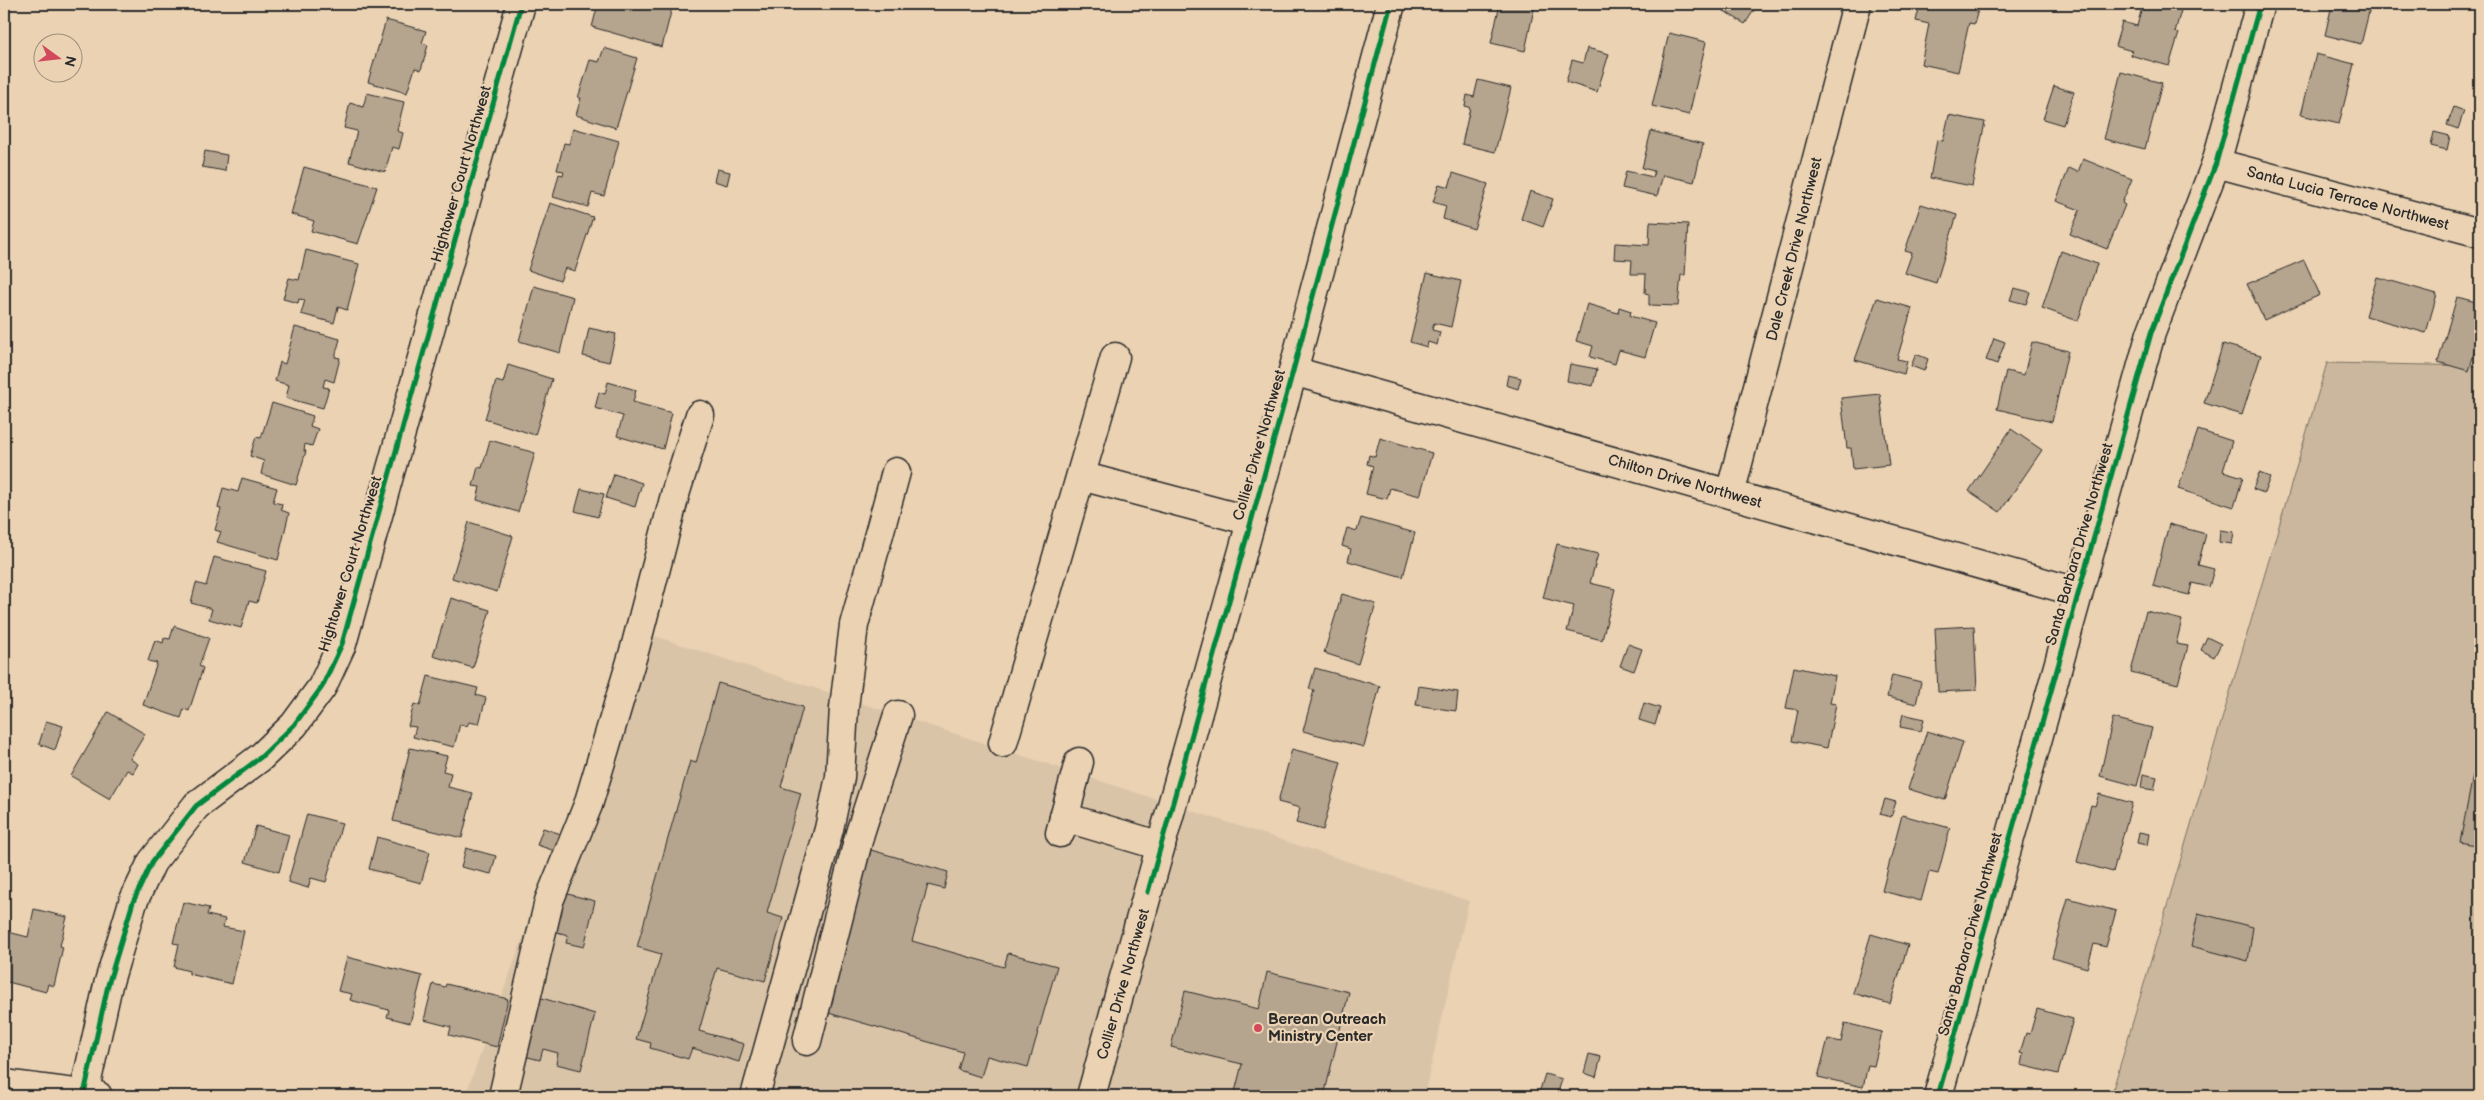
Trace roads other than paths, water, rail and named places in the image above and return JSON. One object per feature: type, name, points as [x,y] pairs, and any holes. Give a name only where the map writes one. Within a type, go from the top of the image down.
[{"type":"street","name":"Hightower Court Northwest","points":[[91,1095],[108,985],[133,902],[152,862],[196,806],[261,757],[294,725],[322,687],[342,644],[521,4]]},
{"type":"street","name":"Collier Drive Northwest","points":[[1091,1096],[1293,370],[1391,4]]},
{"type":"street","name":"Dale Creek Drive Northwest","points":[[1730,494],[1857,4]]},
{"type":"street","name":"Santa Barbara Drive Northwest","points":[[1938,1096],[2152,333],[2216,163],[2260,4]]},
{"type":"street","name":"Santa Lucia Terrace Northwest","points":[[2216,163],[2480,233]]},
{"type":"street","points":[[1003,743],[1115,358]]},
{"type":"street","name":"Chilton Drive Northwest","points":[[1293,370],[2078,592]]},
{"type":"street","points":[[503,1096],[549,901],[588,805],[635,648],[676,491],[700,415]]},
{"type":"street","points":[[755,1096],[829,829],[840,777],[844,708],[854,625],[896,472]]},
{"type":"street","points":[[1081,476],[1251,521]]},
{"type":"street","points":[[807,1041],[860,833],[898,715]]},
{"type":"street","points":[[1079,762],[1062,825],[1161,846]]},
{"type":"street","points":[[4,1084],[91,1095]]},
{"type":"place","name":"Berean Outreach Ministry Center","points":[[1258,1028]]}]
